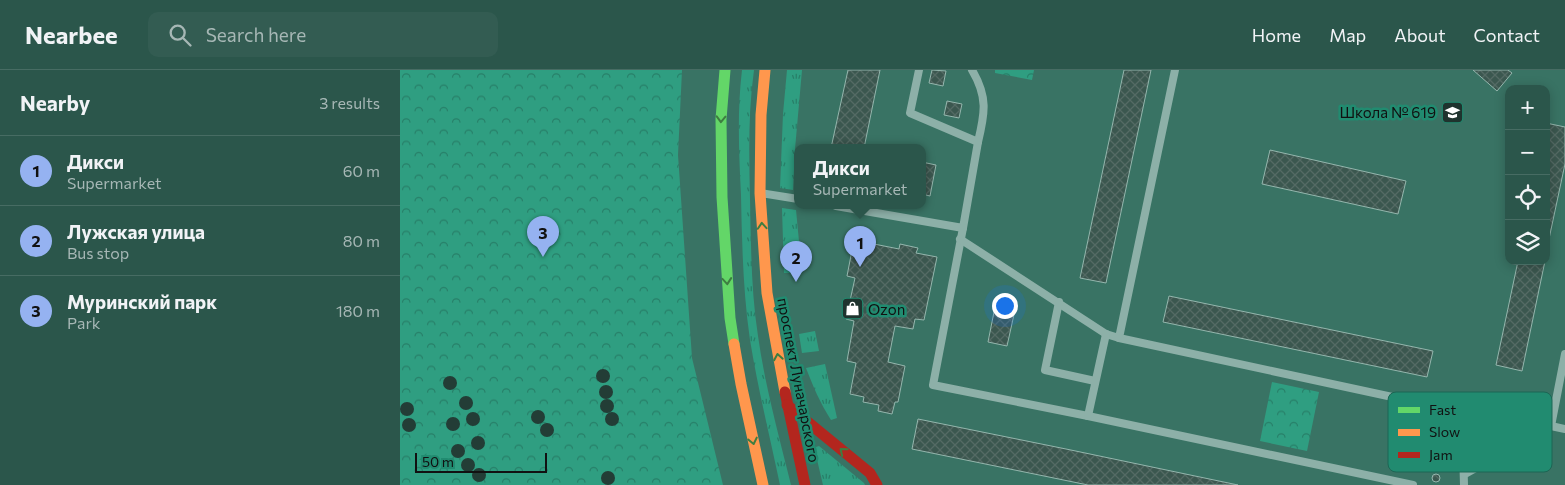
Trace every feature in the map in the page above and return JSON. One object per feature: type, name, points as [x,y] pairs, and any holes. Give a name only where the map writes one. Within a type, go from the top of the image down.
[{"type":"main road","points":[[725,70],[721,119],[729,309],[741,384],[763,485]]},
{"type":"main road","name":"проспект Луначарского","points":[[765,70],[761,115],[760,194],[767,293],[787,404],[805,485]]},
{"type":"main road","points":[[787,404],[870,473],[877,485]]},
{"type":"lane","points":[[919,70],[910,113],[978,142]]},
{"type":"lane","points":[[972,70],[978,80],[985,106],[933,385],[1413,485]]},
{"type":"lane","points":[[1119,338],[1174,70]]},
{"type":"lane","points":[[760,194],[794,198]]},
{"type":"lane","points":[[853,209],[962,228]]},
{"type":"lane","points":[[960,239],[1106,334],[1388,396]]},
{"type":"lane","points":[[1059,302],[1045,370],[1095,381]]},
{"type":"lane","points":[[1088,416],[1106,334]]},
{"type":"lane","points":[[1552,421],[1565,354]]},
{"type":"lane","points":[[1552,426],[1565,429]]},
{"type":"lane","points":[[1464,485],[1465,474],[1469,472]]},
{"type":"green space","points":[[400,70],[682,70],[678,155],[692,358],[723,485],[400,485]]},
{"type":"green space","points":[[742,70],[754,70],[749,151],[752,268],[756,319],[768,392],[791,485],[780,485],[750,340],[743,268],[739,149],[739,101]]},
{"type":"green space","points":[[787,70],[802,70],[794,144],[793,190],[780,188]]},
{"type":"green space","points":[[995,70],[1034,70],[1032,80],[995,73]]},
{"type":"green space","points":[[782,208],[796,210],[802,273],[784,273]]},
{"type":"green space","points":[[815,331],[819,351],[802,353],[799,334]]},
{"type":"green space","points":[[825,364],[837,418],[831,420],[823,407],[806,368]]},
{"type":"green space","points":[[1272,382],[1319,392],[1307,451],[1260,441]]},
{"type":"green space","points":[[819,446],[865,485],[823,485],[815,451],[816,447]]},
{"type":"building","points":[[848,70],[880,70],[865,144],[832,144]]},
{"type":"building","points":[[932,70],[946,71],[943,86],[929,83]]},
{"type":"building","points":[[1124,70],[1151,70],[1106,283],[1080,278]]},
{"type":"building","points":[[1473,70],[1508,70],[1512,73],[1497,91]]},
{"type":"building","points":[[947,101],[962,104],[959,118],[944,115]]},
{"type":"building","points":[[1550,124],[1565,127],[1565,164],[1550,234]]},
{"type":"building","points":[[1270,150],[1406,181],[1398,214],[1262,184]]},
{"type":"building","points":[[926,163],[936,165],[930,196],[926,195]]},
{"type":"building","points":[[854,240],[899,249],[900,244],[918,248],[916,253],[937,257],[924,320],[915,319],[913,329],[895,326],[888,362],[905,366],[898,402],[895,402],[892,414],[878,411],[879,405],[863,402],[864,397],[850,394],[856,363],[847,361],[854,321],[846,319],[855,278],[847,276]]},
{"type":"building","points":[[1517,265],[1544,265],[1522,371],[1496,365]]},
{"type":"building","points":[[1169,296],[1433,351],[1427,377],[1163,322]]},
{"type":"building","points":[[997,297],[1017,301],[1007,346],[988,342]]},
{"type":"building","points":[[918,419],[1238,485],[1088,485],[912,449]]},
{"type":"building","points":[[1436,474],[1440,478],[1436,482],[1432,478]]},
{"type":"traffic: fast","points":[[725,70],[721,119],[722,197],[730,318],[734,344]]},
{"type":"traffic: slow","points":[[765,70],[761,115],[760,193],[767,293],[785,392]]},
{"type":"traffic: slow","points":[[734,344],[763,485]]},
{"type":"traffic: jam","points":[[785,392],[805,485]]},
{"type":"traffic: jam","points":[[787,405],[870,473],[877,485]]},
{"type":"place","name":"Школа № 619","points":[[1452,112]]},
{"type":"place","name":"Муринский парк","points":[[543,257]]},
{"type":"place","name":"Дикси","points":[[860,267]]},
{"type":"place","name":"Лужская улица","points":[[796,282]]},
{"type":"place","name":"Ozon","points":[[852,309]]}]
